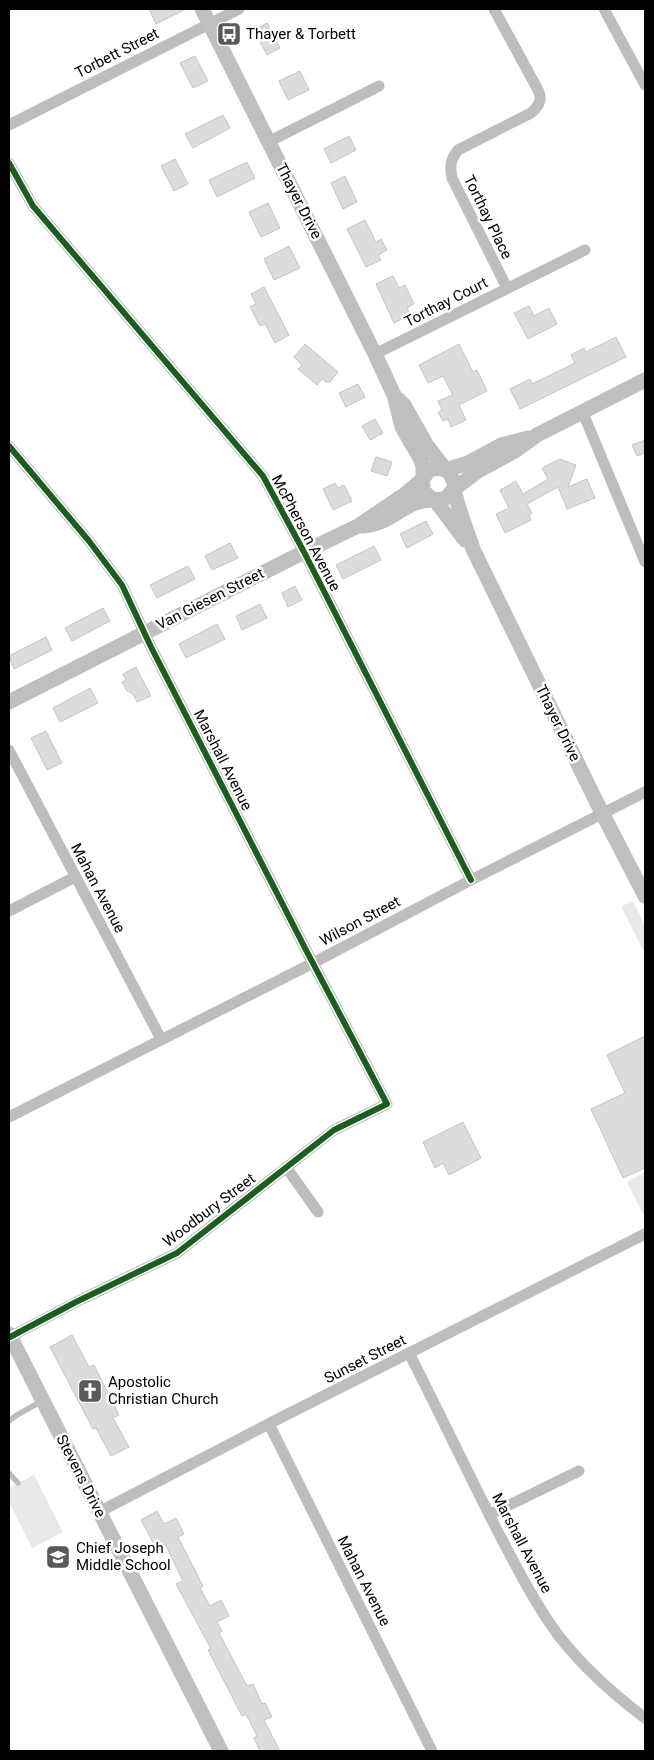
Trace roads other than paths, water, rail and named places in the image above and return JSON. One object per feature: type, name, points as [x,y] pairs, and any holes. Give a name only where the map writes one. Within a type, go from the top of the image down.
[{"type":"street","name":"Thayer Drive","points":[[202,9],[375,354],[394,395],[402,427],[421,460],[423,479]]},
{"type":"street","name":"Torbett Street","points":[[9,125],[239,9]]},
{"type":"street","name":"Torthay Place","points":[[494,9],[540,94],[540,102],[531,113],[458,150],[450,166],[452,178],[507,288]]},
{"type":"street","points":[[604,9],[645,85]]},
{"type":"street","points":[[268,142],[379,86]]},
{"type":"street","name":"McPherson Avenue","points":[[9,163],[33,206],[263,476],[304,552],[471,880]]},
{"type":"street","name":"Torthay Court","points":[[375,354],[584,250]]},
{"type":"street","points":[[446,470],[468,464],[501,446],[537,435],[645,380]]},
{"type":"street","name":"Thayer Drive","points":[[394,395],[404,405],[429,447],[446,470]]},
{"type":"street","points":[[583,413],[645,562]]},
{"type":"street","points":[[454,489],[453,478],[442,468],[428,471],[423,479],[424,492],[435,500],[444,499],[478,471],[515,451],[537,435]]},
{"type":"street","name":"Marshall Avenue","points":[[9,446],[122,585],[144,633],[387,1104]]},
{"type":"street","name":"Van Giesen Street","points":[[9,702],[358,526],[404,495],[423,479]]},
{"type":"street","name":"Thayer Drive","points":[[454,489],[460,516],[467,529],[473,549],[645,896]]},
{"type":"street","name":"Thayer Drive","points":[[435,500],[473,549]]},
{"type":"street","name":"Van Giesen Street","points":[[358,526],[380,523],[393,517],[407,505],[420,501],[435,500]]},
{"type":"street","name":"Mahan Avenue","points":[[9,750],[161,1040]]},
{"type":"street","name":"Wilson Street","points":[[9,1117],[645,792]]},
{"type":"street","points":[[9,911],[75,877]]},
{"type":"street","name":"Woodbury Street","points":[[10,1336],[177,1253],[334,1130],[387,1104]]},
{"type":"street","points":[[286,1167],[318,1212]]},
{"type":"street","name":"Sunset Street","points":[[99,1512],[645,1234]]},
{"type":"street","name":"Stevens Drive","points":[[10,1336],[221,1751]]},
{"type":"street","name":"Marshall Avenue","points":[[410,1353],[525,1584],[559,1636],[610,1692],[645,1718]]},
{"type":"street","name":"Mahan Avenue","points":[[269,1424],[432,1751]]},
{"type":"street","points":[[490,1515],[579,1471]]},
{"type":"lane","points":[[9,1421],[16,1415],[42,1401]]},
{"type":"lane","points":[[9,1473],[18,1483]]},
{"type":"place","name":"Thayer & Torbett","points":[[229,34]]},
{"type":"place","name":"Apostolic Christian Church","points":[[90,1391]]},
{"type":"place","name":"Chief Joseph Middle School","points":[[58,1557]]}]
